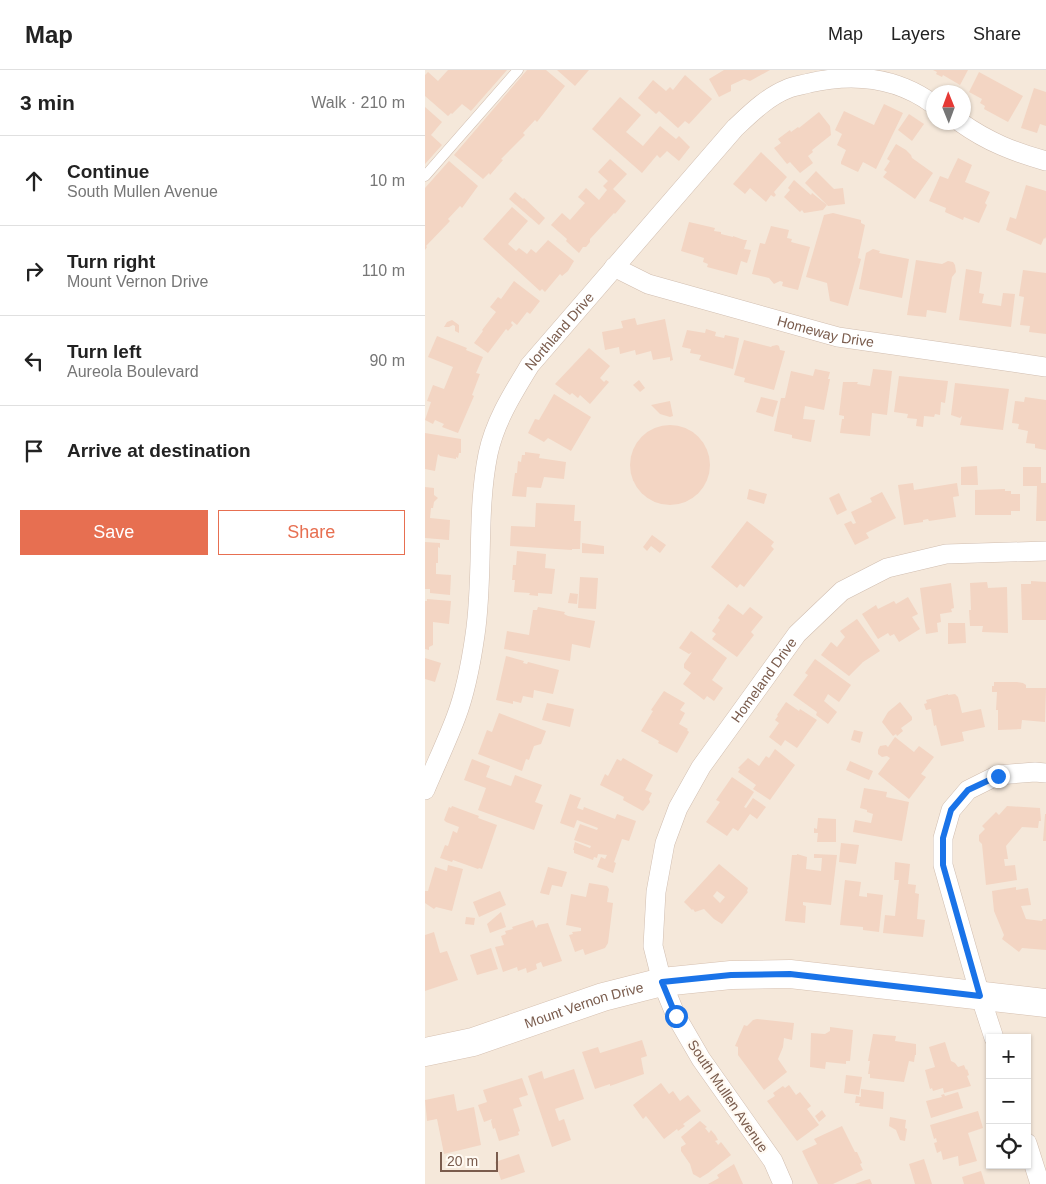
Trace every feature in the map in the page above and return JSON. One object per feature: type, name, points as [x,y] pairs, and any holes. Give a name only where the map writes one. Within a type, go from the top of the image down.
[{"type":"street","name":"Northland Drive","points":[[425,790],[457,716],[469,675],[480,592],[481,501],[489,452],[505,406],[530,365],[735,128],[759,106],[787,88],[831,78],[875,78],[919,93],[926,98]]},
{"type":"street","points":[[970,130],[1011,151],[1046,161]]},
{"type":"street","name":"Homeway Drive","points":[[613,267],[648,284],[838,337],[1046,367]]},
{"type":"street","name":"Homeland Drive","points":[[662,982],[653,946],[656,892],[665,843],[678,808],[701,767],[797,634],[843,591],[887,568],[946,554],[1046,551]]},
{"type":"street","points":[[993,1034],[943,865],[943,838],[951,810],[968,790],[998,776],[1035,772],[1046,773]]},
{"type":"street","name":"Mount Vernon Drive","points":[[425,1052],[473,1042],[603,997],[662,982],[731,975],[790,974],[1046,1003]]},
{"type":"street","name":"South Mullen Avenue","points":[[662,982],[676,1016],[701,1059],[773,1162],[783,1184]]},
{"type":"street","points":[[1031,1156],[1040,1184]]},
{"type":"lane","points":[[425,176],[519,70]]},
{"type":"shaded area","points":[[425,70],[1046,70],[1046,1184],[425,1184]]},
{"type":"building","points":[[448,70],[507,70],[471,111],[462,104],[448,116],[425,96],[425,75],[428,72],[438,81]]},
{"type":"building","points":[[527,70],[546,70],[565,86],[537,122],[535,120],[523,133],[525,135],[501,159],[503,160],[490,175],[489,173],[483,179],[454,155]]},
{"type":"building","points":[[557,70],[589,70],[575,86]]},
{"type":"building","points":[[724,70],[770,70],[750,81],[744,79],[731,85],[731,91],[719,97],[709,79]]},
{"type":"building","points":[[933,70],[968,70],[960,85],[943,75],[942,77],[936,74],[937,72]]},
{"type":"building","points":[[979,72],[1023,96],[1008,122],[984,109],[985,106],[980,103],[982,99],[971,93],[971,88]]},
{"type":"building","points":[[685,75],[712,99],[689,124],[685,121],[678,128],[659,111],[656,114],[638,98],[653,80],[666,91],[670,87],[673,90]]},
{"type":"building","points":[[1034,88],[1046,92],[1046,126],[1040,124],[1037,133],[1021,128]]},
{"type":"building","points":[[620,97],[641,115],[626,132],[643,146],[660,126],[676,139],[679,136],[690,147],[679,161],[667,151],[660,158],[657,155],[642,173],[592,129]]},
{"type":"building","points":[[884,104],[903,113],[876,169],[863,162],[858,172],[841,164],[846,150],[837,145],[842,134],[835,130],[844,111],[874,125]]},
{"type":"building","points":[[425,107],[442,122],[431,135],[442,145],[425,164]]},
{"type":"building","points":[[819,112],[830,126],[831,135],[812,150],[813,152],[808,156],[813,163],[800,173],[790,162],[787,164],[774,148],[781,143],[778,139],[790,130],[791,132],[799,128]]},
{"type":"building","points":[[909,114],[924,124],[912,141],[898,130]]},
{"type":"building","points":[[896,144],[933,173],[915,199],[883,177],[887,172],[884,170],[890,161],[887,159]]},
{"type":"building","points":[[761,152],[787,177],[774,192],[776,195],[774,197],[771,195],[766,202],[750,188],[745,194],[733,184]]},
{"type":"building","points":[[958,158],[972,165],[965,182],[990,192],[985,203],[987,205],[979,223],[964,217],[963,220],[945,212],[946,208],[929,201],[940,176],[948,179]]},
{"type":"building","points":[[610,159],[627,174],[613,189],[626,201],[579,253],[551,225],[562,213],[570,220],[585,203],[578,197],[586,188],[599,200],[607,190],[603,186],[608,181],[598,172]]},
{"type":"building","points":[[449,161],[478,186],[462,208],[460,206],[448,219],[450,221],[426,246],[425,250],[425,188]]},
{"type":"building","points":[[816,171],[834,189],[843,188],[845,204],[828,206],[805,183]]},
{"type":"building","points":[[794,180],[811,195],[812,193],[827,205],[823,210],[804,213],[802,210],[800,212],[784,197],[790,190],[788,188]]},
{"type":"building","points":[[1026,185],[1046,191],[1046,237],[1041,245],[1006,230],[1010,217],[1016,219]]},
{"type":"building","points":[[515,192],[545,218],[539,225],[509,199]]},
{"type":"building","points":[[512,207],[528,221],[508,244],[516,251],[519,248],[527,254],[531,249],[536,253],[548,240],[574,261],[568,271],[562,276],[560,274],[545,292],[542,289],[540,291],[483,239]]},
{"type":"building","points":[[833,213],[861,220],[861,223],[865,225],[858,258],[861,259],[848,306],[830,301],[827,283],[806,277],[824,215]]},
{"type":"building","points":[[689,222],[715,228],[714,231],[721,232],[721,234],[747,240],[744,249],[751,250],[747,263],[741,261],[737,275],[707,267],[708,264],[703,262],[704,258],[681,251]]},
{"type":"building","points":[[771,226],[789,230],[787,238],[792,239],[791,242],[810,247],[798,290],[782,286],[783,282],[780,281],[774,284],[769,278],[752,274],[760,243],[765,244]]},
{"type":"building","points":[[873,249],[880,251],[879,253],[909,259],[902,298],[859,289],[866,253]]},
{"type":"building","points":[[916,260],[942,264],[948,261],[953,262],[955,265],[956,272],[952,277],[946,313],[927,310],[926,317],[907,315]]},
{"type":"building","points":[[966,269],[982,272],[979,293],[984,294],[982,303],[1001,306],[1003,293],[1015,294],[1011,327],[959,320]]},
{"type":"building","points":[[1023,270],[1046,273],[1046,334],[1029,332],[1030,326],[1020,325],[1024,297],[1019,296]]},
{"type":"building","points":[[514,281],[540,301],[530,314],[527,312],[517,325],[512,321],[513,325],[508,331],[506,329],[488,353],[474,343],[496,312],[490,307],[498,297],[501,299]]},
{"type":"building","points":[[635,318],[637,325],[665,319],[673,360],[670,361],[670,357],[653,360],[651,351],[636,355],[635,350],[620,354],[619,347],[605,350],[602,332],[623,328],[621,321]]},
{"type":"building","points":[[452,320],[459,325],[459,333],[455,331],[455,326],[453,325],[444,327],[447,322]]},
{"type":"building","points":[[706,329],[716,332],[715,336],[724,338],[725,335],[739,338],[733,369],[699,360],[701,355],[690,353],[691,349],[682,347],[687,330],[705,333]]},
{"type":"building","points":[[437,336],[467,348],[466,350],[483,357],[476,373],[480,374],[472,395],[474,396],[458,433],[442,427],[444,424],[435,420],[433,424],[425,420],[431,402],[427,401],[433,385],[444,389],[453,367],[428,357]]},
{"type":"building","points":[[744,340],[771,347],[777,345],[780,350],[785,351],[774,390],[744,382],[745,378],[734,375]]},
{"type":"building","points":[[589,348],[610,366],[600,378],[604,382],[606,380],[609,382],[590,404],[580,395],[578,398],[572,393],[570,395],[555,384]]},
{"type":"building","points":[[815,369],[830,372],[828,379],[830,379],[824,410],[805,406],[803,419],[815,420],[811,442],[792,438],[792,435],[774,431],[781,398],[785,398],[791,371],[813,376]]},
{"type":"building","points":[[873,369],[892,371],[887,415],[872,413],[870,436],[840,433],[842,419],[844,419],[844,416],[839,415],[843,382],[858,382],[857,384],[870,386]]},
{"type":"building","points":[[899,376],[948,381],[945,403],[941,402],[940,415],[935,414],[934,417],[924,416],[923,427],[916,426],[917,419],[907,418],[908,414],[894,412]]},
{"type":"building","points":[[639,380],[645,388],[640,392],[633,385]]},
{"type":"building","points":[[955,383],[1009,389],[1003,430],[960,425],[962,416],[960,418],[951,415]]},
{"type":"building","points":[[554,394],[591,417],[571,451],[548,438],[544,442],[528,433],[535,419],[539,420]]},
{"type":"building","points":[[761,397],[778,401],[773,417],[756,412]]},
{"type":"building","points":[[1025,397],[1046,400],[1046,450],[1035,448],[1035,444],[1026,443],[1028,431],[1018,429],[1019,424],[1012,423],[1015,401],[1024,402]]},
{"type":"building","points":[[670,401],[673,416],[670,417],[660,414],[651,405]]},
{"type":"building","points":[[670,425],[685,428],[698,437],[707,450],[710,465],[707,480],[698,493],[685,502],[670,505],[655,502],[642,493],[633,480],[630,465],[633,450],[642,437],[655,428]]},
{"type":"building","points":[[425,433],[461,439],[461,453],[459,453],[458,458],[440,456],[438,454],[435,471],[425,469]]},
{"type":"building","points":[[525,452],[540,454],[539,458],[566,462],[564,479],[544,477],[541,488],[527,487],[526,497],[512,496],[518,461],[521,462],[522,455],[525,455]]},
{"type":"building","points":[[977,466],[978,485],[961,485],[961,467]]},
{"type":"building","points":[[1023,467],[1041,467],[1041,483],[1046,483],[1046,521],[1036,521],[1037,486],[1023,486]]},
{"type":"building","points":[[913,483],[914,490],[957,483],[959,496],[953,497],[956,517],[929,521],[928,519],[923,520],[923,522],[904,525],[898,485]]},
{"type":"building","points":[[425,487],[434,488],[434,495],[438,498],[434,502],[433,508],[431,508],[430,518],[450,520],[449,540],[425,538]]},
{"type":"building","points":[[749,489],[767,494],[764,504],[747,499]]},
{"type":"building","points":[[1005,489],[1005,491],[1011,491],[1011,494],[1020,494],[1020,511],[1011,511],[1011,515],[975,515],[975,490]]},
{"type":"building","points":[[882,492],[896,518],[866,533],[869,538],[855,545],[844,524],[851,521],[853,524],[856,523],[851,512],[872,502],[870,498]]},
{"type":"building","points":[[839,493],[847,510],[837,515],[829,498]]},
{"type":"building","points":[[536,503],[575,505],[574,521],[581,521],[580,549],[510,546],[511,526],[535,527]]},
{"type":"building","points":[[747,521],[774,542],[771,546],[774,549],[744,587],[740,584],[737,588],[711,567]]},
{"type":"building","points":[[652,535],[666,545],[660,553],[651,546],[647,551],[643,547]]},
{"type":"building","points":[[425,542],[440,543],[436,574],[451,575],[450,595],[430,593],[430,589],[425,589]]},
{"type":"building","points":[[582,543],[604,546],[604,554],[582,553]]},
{"type":"building","points":[[517,551],[546,554],[545,568],[555,569],[552,594],[538,593],[538,596],[529,595],[530,593],[514,592],[515,580],[512,580],[513,565],[516,565]]},
{"type":"building","points":[[580,577],[598,578],[596,609],[578,608]]},
{"type":"building","points":[[1031,581],[1046,582],[1046,620],[1022,620],[1021,584],[1031,584]]},
{"type":"building","points":[[987,582],[988,588],[1007,587],[1008,633],[982,632],[983,626],[970,626],[970,583]]},
{"type":"building","points":[[951,583],[954,608],[951,609],[952,612],[940,614],[941,622],[937,623],[938,632],[926,634],[920,588]]},
{"type":"building","points":[[570,593],[578,594],[577,604],[568,603]]},
{"type":"building","points":[[908,597],[918,614],[912,617],[920,629],[899,642],[894,634],[890,636],[888,633],[878,639],[862,614],[876,605],[878,609],[894,601],[896,604]]},
{"type":"building","points":[[427,599],[451,601],[449,624],[433,622],[433,645],[429,647],[429,650],[425,649],[425,601]]},
{"type":"building","points":[[728,604],[743,615],[750,607],[763,617],[751,632],[754,635],[737,657],[712,639],[716,634],[712,631]]},
{"type":"building","points":[[538,607],[565,612],[564,614],[568,616],[595,621],[590,648],[572,644],[570,661],[504,649],[507,631],[529,635],[533,610],[537,610]]},
{"type":"building","points":[[857,619],[880,651],[863,662],[849,676],[821,655],[831,642],[837,647],[845,637],[840,631]]},
{"type":"building","points":[[948,623],[965,623],[966,643],[948,644]]},
{"type":"building","points":[[691,631],[727,658],[712,680],[723,688],[714,701],[707,696],[704,700],[683,684],[691,673],[684,668],[684,664],[692,652],[689,654],[679,648]]},
{"type":"building","points":[[506,656],[524,661],[523,663],[527,664],[528,662],[559,670],[553,694],[534,690],[533,698],[523,696],[521,703],[513,701],[513,704],[496,700]]},
{"type":"building","points":[[425,658],[441,663],[435,682],[425,679]]},
{"type":"building","points":[[815,659],[851,685],[839,702],[828,694],[824,701],[837,712],[828,724],[816,715],[817,712],[793,695],[808,675],[805,673]]},
{"type":"building","points":[[994,682],[1017,682],[1026,685],[1026,688],[1046,688],[1045,722],[1022,720],[1021,729],[998,730],[997,692],[992,692]]},
{"type":"building","points":[[664,691],[685,703],[680,710],[685,713],[679,724],[688,729],[689,732],[677,753],[641,731],[653,711],[651,710]]},
{"type":"building","points":[[955,694],[958,697],[962,713],[981,709],[985,727],[962,732],[964,741],[941,746],[936,725],[934,726],[931,709],[926,710],[924,704],[927,703],[926,700]]},
{"type":"building","points":[[786,702],[817,720],[797,748],[785,740],[781,746],[769,737],[779,723],[775,720]]},
{"type":"building","points":[[900,702],[912,717],[912,720],[901,728],[903,731],[897,736],[896,734],[893,736],[882,722],[888,712]]},
{"type":"building","points":[[547,703],[574,709],[570,727],[542,720]]},
{"type":"building","points":[[499,713],[546,731],[541,744],[534,746],[529,760],[526,759],[522,771],[478,754],[487,730],[492,732]]},
{"type":"building","points":[[854,730],[863,732],[860,743],[851,740]]},
{"type":"building","points":[[895,737],[914,752],[919,746],[934,757],[921,774],[926,777],[909,799],[878,774],[890,758],[887,756],[882,757],[878,754],[878,750],[880,746],[886,745],[888,747]]},
{"type":"building","points":[[775,749],[795,765],[770,800],[753,789],[756,785],[738,772],[740,769],[738,768],[748,758],[759,766],[766,756],[769,758]]},
{"type":"building","points":[[623,758],[653,775],[645,790],[652,793],[649,799],[650,802],[643,811],[623,800],[624,797],[600,785],[605,774],[608,776],[617,759],[621,761]]},
{"type":"building","points":[[472,759],[490,766],[486,777],[511,786],[515,775],[542,785],[535,802],[543,805],[534,830],[478,810],[486,788],[464,780]]},
{"type":"building","points":[[850,761],[873,771],[869,780],[846,770]]},
{"type":"building","points":[[732,777],[754,792],[744,807],[746,808],[753,798],[766,807],[757,819],[750,814],[738,831],[733,828],[727,836],[706,822],[720,802],[716,800]]},
{"type":"building","points":[[864,788],[887,792],[886,797],[909,802],[902,841],[853,832],[855,820],[871,823],[873,814],[860,808]]},
{"type":"building","points":[[570,794],[581,798],[577,808],[583,810],[584,807],[615,819],[617,814],[636,821],[629,841],[622,839],[614,862],[616,863],[613,873],[597,867],[601,857],[605,859],[607,855],[598,854],[597,858],[594,857],[593,860],[574,853],[575,842],[590,848],[591,846],[574,840],[580,824],[597,830],[598,828],[577,820],[574,828],[560,823]]},
{"type":"building","points":[[452,806],[497,825],[482,869],[440,858],[445,845],[448,846],[453,831],[457,833],[459,827],[444,820],[449,807],[451,808]]},
{"type":"building","points":[[1007,806],[1040,808],[1041,821],[1039,821],[1038,828],[1022,827],[1006,846],[1008,859],[1004,859],[1005,866],[1015,865],[1017,880],[986,885],[982,844],[979,841],[979,835],[985,829],[982,826],[996,812],[999,815]]},
{"type":"building","points":[[1045,814],[1046,841],[1043,841]]},
{"type":"building","points":[[818,818],[836,819],[836,842],[817,842],[818,833],[814,833],[814,828],[817,829]]},
{"type":"building","points":[[841,843],[859,845],[856,864],[839,862]]},
{"type":"building","points":[[797,854],[807,857],[806,869],[821,871],[822,858],[814,858],[814,854],[837,855],[831,905],[803,902],[803,905],[806,906],[805,923],[785,921],[792,855]]},
{"type":"building","points":[[895,862],[910,864],[908,884],[916,885],[915,893],[919,894],[917,919],[925,920],[923,937],[883,933],[885,915],[895,916],[899,880],[894,880]]},
{"type":"building","points":[[719,864],[748,888],[748,892],[722,924],[704,909],[695,912],[684,902]],"holes":[[[717,891],[725,897],[720,903],[713,896]]]},
{"type":"building","points":[[448,865],[463,869],[452,911],[436,907],[434,909],[425,903],[425,891],[428,891],[435,867],[447,871]]},
{"type":"building","points":[[548,867],[567,872],[562,887],[552,885],[549,895],[540,893]]},
{"type":"building","points":[[845,880],[861,882],[859,896],[867,897],[867,893],[883,895],[879,932],[863,930],[863,927],[840,925]]},
{"type":"building","points":[[589,883],[607,886],[609,889],[607,902],[613,903],[608,943],[605,948],[585,955],[583,949],[575,952],[569,935],[573,934],[572,932],[581,931],[581,928],[566,925],[571,894],[586,897]]},
{"type":"building","points":[[1016,887],[1016,890],[1028,888],[1031,905],[1021,906],[1026,919],[1042,921],[1046,919],[1046,950],[1022,948],[1019,952],[1002,939],[1004,935],[994,911],[992,891]]},
{"type":"building","points":[[500,891],[506,905],[479,917],[473,902]]},
{"type":"building","points":[[501,912],[506,927],[490,933],[487,924]]},
{"type":"building","points":[[466,917],[475,918],[474,925],[465,924]]},
{"type":"building","points":[[533,920],[536,928],[538,925],[548,923],[562,961],[543,967],[541,962],[536,964],[537,969],[527,973],[526,968],[518,971],[517,967],[503,972],[495,947],[504,945],[501,936],[506,934],[505,931],[513,929],[512,927]]},
{"type":"building","points":[[434,932],[440,953],[447,951],[458,980],[425,991],[425,935]]},
{"type":"building","points":[[491,948],[498,969],[477,975],[470,955]]},
{"type":"building","points":[[757,1019],[794,1023],[792,1040],[784,1038],[783,1047],[778,1059],[787,1072],[764,1090],[738,1055],[738,1047],[735,1046],[744,1025],[747,1026]]},
{"type":"building","points":[[830,1027],[853,1030],[850,1061],[846,1061],[846,1064],[826,1062],[825,1069],[810,1067],[811,1033],[825,1034],[830,1031]]},
{"type":"building","points":[[873,1034],[896,1036],[895,1041],[916,1044],[914,1062],[909,1061],[904,1082],[870,1078],[870,1074],[868,1074],[870,1061],[868,1061]]},
{"type":"building","points":[[642,1040],[647,1056],[641,1058],[644,1074],[610,1086],[610,1084],[595,1089],[582,1052],[598,1047],[600,1053]]},
{"type":"building","points":[[945,1042],[951,1061],[958,1067],[964,1065],[967,1069],[969,1075],[967,1076],[971,1086],[944,1093],[943,1088],[933,1091],[932,1088],[930,1089],[925,1070],[935,1067],[929,1047]]},
{"type":"building","points":[[574,1069],[584,1099],[555,1109],[559,1121],[564,1119],[571,1140],[552,1147],[528,1076],[542,1071],[544,1079]]},
{"type":"building","points":[[846,1075],[862,1077],[859,1095],[844,1093]]},
{"type":"building","points":[[522,1078],[528,1095],[519,1098],[522,1106],[513,1109],[520,1131],[518,1132],[519,1135],[499,1141],[495,1128],[493,1129],[492,1119],[484,1122],[478,1105],[487,1102],[483,1090]]},
{"type":"building","points":[[661,1083],[669,1094],[673,1091],[680,1101],[688,1095],[701,1111],[683,1124],[685,1126],[678,1131],[677,1129],[664,1139],[646,1116],[643,1119],[633,1105]]},
{"type":"building","points":[[789,1085],[796,1095],[800,1092],[811,1106],[807,1109],[819,1125],[797,1141],[767,1101],[775,1096],[773,1093],[783,1086],[785,1088]]},
{"type":"building","points":[[861,1089],[884,1092],[883,1109],[859,1106],[860,1103],[855,1103],[856,1096],[861,1097]]},
{"type":"building","points":[[958,1092],[963,1108],[931,1118],[926,1101],[942,1097],[941,1095],[944,1094],[945,1096]]},
{"type":"building","points":[[454,1094],[457,1111],[474,1107],[481,1145],[444,1154],[437,1119],[427,1121],[425,1100]]},
{"type":"building","points":[[822,1110],[826,1116],[819,1122],[815,1116]]},
{"type":"building","points":[[978,1111],[983,1128],[968,1133],[977,1161],[959,1166],[958,1156],[943,1160],[941,1151],[937,1153],[934,1143],[937,1142],[936,1138],[934,1139],[930,1125]]},
{"type":"building","points":[[890,1117],[906,1120],[905,1141],[900,1140],[896,1130],[889,1126]]},
{"type":"building","points":[[700,1121],[707,1127],[705,1128],[709,1133],[711,1130],[716,1136],[718,1140],[715,1141],[718,1145],[721,1142],[731,1155],[700,1178],[693,1174],[690,1164],[681,1151],[681,1147],[686,1144],[681,1137]]},
{"type":"building","points":[[842,1126],[855,1152],[857,1152],[863,1170],[833,1184],[818,1184],[802,1151],[817,1144],[814,1139]]},
{"type":"building","points":[[519,1154],[525,1172],[501,1180],[495,1162]]},
{"type":"building","points":[[924,1159],[932,1184],[915,1184],[909,1164]]},
{"type":"building","points":[[734,1164],[743,1184],[708,1184],[719,1178],[717,1175]]},
{"type":"building","points":[[981,1171],[985,1184],[964,1184],[962,1177]]},
{"type":"building","points":[[870,1179],[872,1184],[855,1184],[866,1180]]},
{"type":"route","points":[[676,1016],[662,982],[731,975],[790,974],[980,996],[943,865],[943,838],[951,810],[968,790],[998,776]]}]
